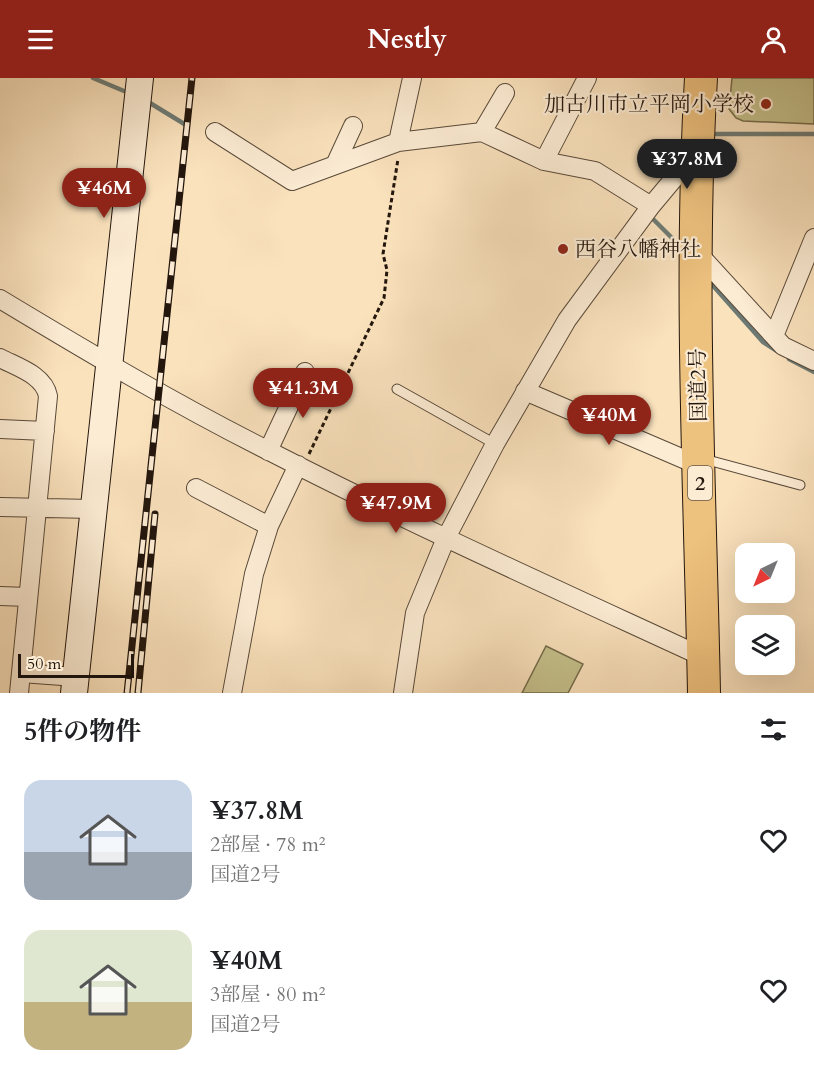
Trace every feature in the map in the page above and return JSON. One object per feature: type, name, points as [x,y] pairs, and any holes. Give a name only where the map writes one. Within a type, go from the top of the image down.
[{"type":"highway","name":"国道2号","points":[[700,78],[696,151],[696,261],[704,693]]},
{"type":"street","points":[[21,673],[75,685],[92,509],[111,365],[140,78]]},
{"type":"street","points":[[398,142],[412,78]]},
{"type":"street","points":[[544,161],[587,78]]},
{"type":"street","points":[[482,132],[505,93]]},
{"type":"street","points":[[335,165],[353,126]]},
{"type":"street","points":[[215,132],[292,181],[398,142],[482,132],[544,161],[595,171],[648,211]]},
{"type":"street","points":[[403,693],[415,613],[446,538],[495,444],[567,321],[648,211],[696,151]]},
{"type":"street","points":[[774,336],[814,238]]},
{"type":"street","points":[[696,261],[783,346],[814,361]]},
{"type":"street","points":[[0,299],[111,365],[268,451],[446,538],[704,657]]},
{"type":"street","points":[[0,358],[40,380],[46,387],[48,396],[19,693]]},
{"type":"street","points":[[268,451],[305,372]]},
{"type":"street","points":[[525,390],[686,460],[700,458]]},
{"type":"street","points":[[0,429],[45,431]]},
{"type":"street","points":[[232,693],[254,574],[269,526],[300,467]]},
{"type":"street","points":[[196,488],[269,526]]},
{"type":"street","points":[[0,507],[92,509]]},
{"type":"street","points":[[0,596],[28,597]]},
{"type":"lane","points":[[397,389],[495,444]]},
{"type":"lane","points":[[700,458],[800,485]]},
{"type":"path","points":[[300,467],[384,298],[387,270],[383,254],[392,205],[398,142]]},
{"type":"shaded area","name":"加古川市立平岡小学校","points":[[732,78],[814,78],[814,124],[743,121],[736,118],[729,109]]},
{"type":"shaded area","points":[[546,646],[583,664],[568,693],[522,693]]},
{"type":"waterway","points":[[93,78],[124,91]]},
{"type":"waterway","points":[[150,103],[186,125]]},
{"type":"waterway","points":[[716,134],[814,134]]},
{"type":"waterway","points":[[650,216],[684,250]]},
{"type":"waterway","points":[[708,280],[763,342],[777,351]]},
{"type":"waterway","points":[[789,359],[814,372]]},
{"type":"railway","points":[[127,693],[192,78]]},
{"type":"railway","points":[[138,693],[155,514]]},
{"type":"place","name":"加古川市立平岡小学校","points":[[766,104]]},
{"type":"place","name":"西谷八幡神社","points":[[563,249]]}]
